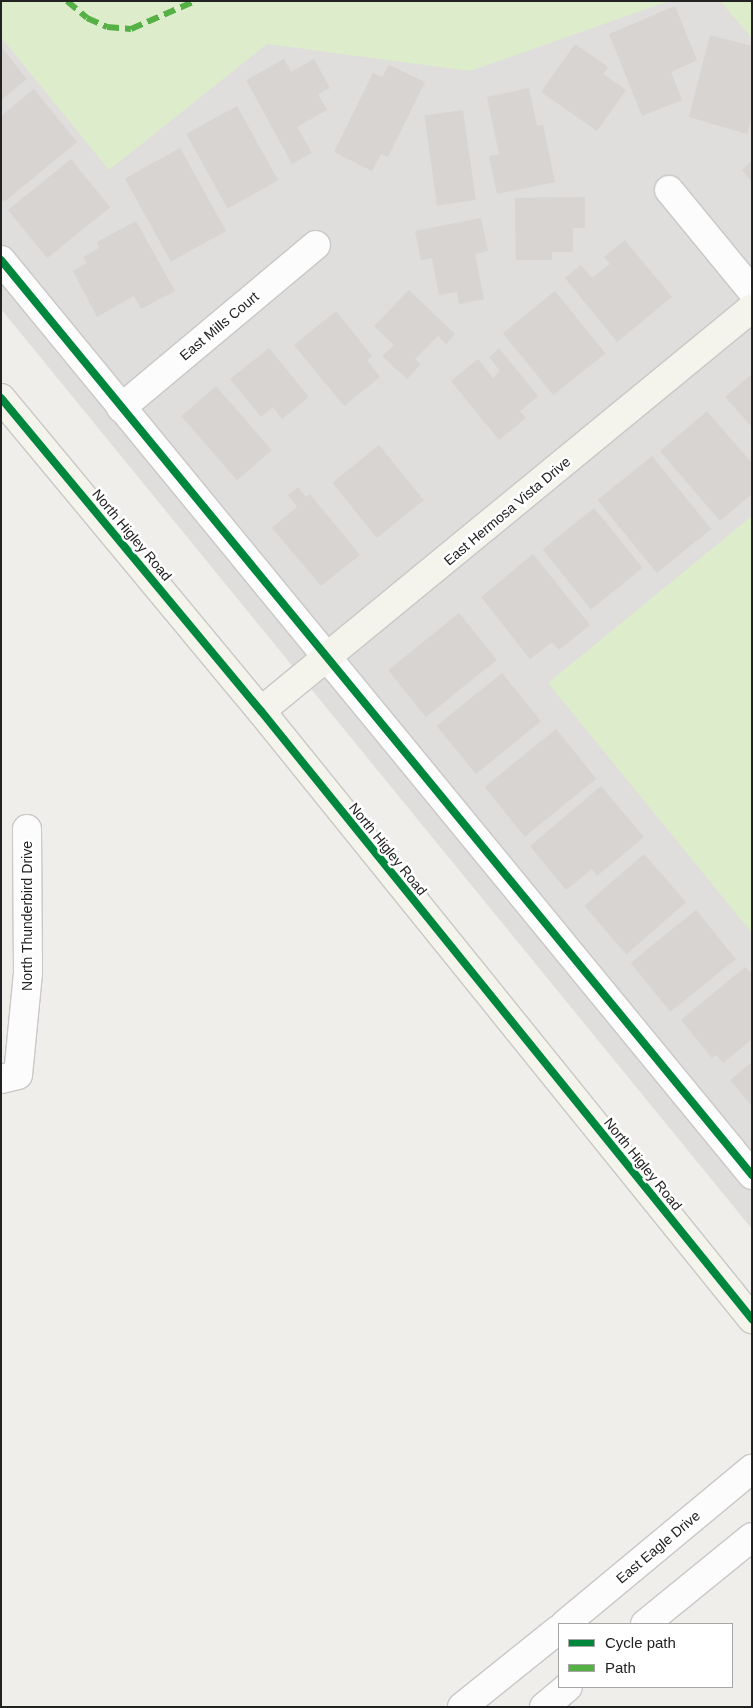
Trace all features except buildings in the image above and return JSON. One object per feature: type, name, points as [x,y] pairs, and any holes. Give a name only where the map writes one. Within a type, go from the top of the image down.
[{"type":"main road","name":"East Hermosa Vista Drive","points":[[261,711],[329,658],[752,308]]},
{"type":"main road","name":"North Higley Road","points":[[1,398],[261,711],[752,1319]]},
{"type":"street","points":[[669,190],[752,291]]},
{"type":"street","name":"East Mills Court","points":[[121,408],[316,245]]},
{"type":"street","points":[[1,260],[752,1175]]},
{"type":"street","name":"North Thunderbird Drive","points":[[1,1079],[18,1075],[20,1056],[28,973],[27,829]]},
{"type":"street","name":"East Eagle Drive","points":[[566,1623],[752,1469]]},
{"type":"street","points":[[646,1623],[752,1537]]},
{"type":"street","points":[[462,1707],[558,1630]]},
{"type":"street","points":[[544,1707],[567,1688]]},
{"type":"shaded area","points":[[1,1],[752,1],[752,1229],[1,309]]},
{"type":"green space","points":[[1,1],[669,1],[470,71],[267,44],[109,170],[1,37]]},
{"type":"green space","points":[[720,1],[752,1],[752,38]]},
{"type":"green space","points":[[752,516],[752,933],[548,683]]},
{"type":"marked path","points":[[67,1],[87,18],[107,27],[131,29],[195,1]]},
{"type":"cycle path","points":[[1,260],[752,1175]]},
{"type":"cycle path","points":[[1,398],[261,711],[752,1319]]}]
